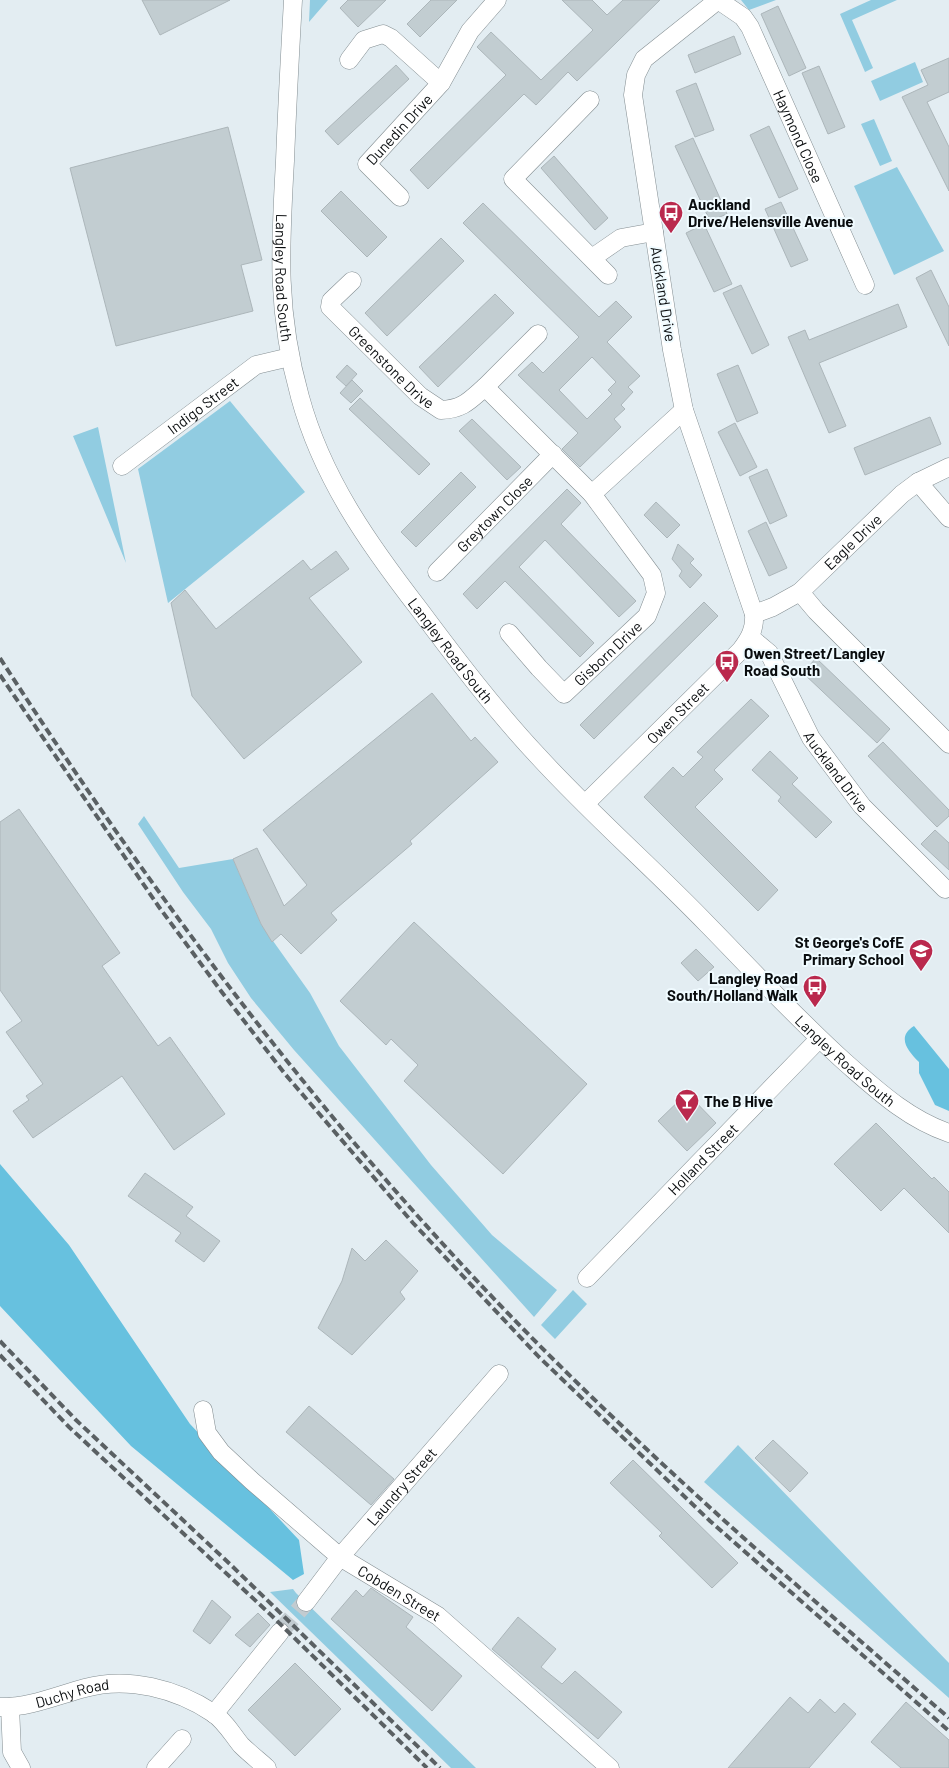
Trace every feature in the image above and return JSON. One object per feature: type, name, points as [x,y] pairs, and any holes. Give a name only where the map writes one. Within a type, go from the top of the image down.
[{"type":"street","name":"Langley Road South","points":[[293,0],[280,262],[284,327],[300,400],[323,462],[349,512],[371,547],[498,711],[538,758],[697,914],[819,1039],[899,1108],[949,1133]]},
{"type":"street","name":"Dunedin Drive","points":[[400,197],[367,164],[441,83],[470,31],[497,0]]},
{"type":"street","name":"Auckland Drive","points":[[718,0],[650,52],[636,75],[633,95],[684,410],[754,614]]},
{"type":"street","name":"Haymond Close","points":[[718,0],[743,17],[750,26],[865,285]]},
{"type":"street","name":"Dunedin Drive","points":[[349,60],[364,40],[383,34],[391,38],[441,83]]},
{"type":"street","points":[[590,100],[514,179],[608,276]]},
{"type":"street","points":[[592,258],[621,238],[654,232]]},
{"type":"street","name":"Greenstone Drive","points":[[352,281],[331,301],[330,307],[433,407],[440,410],[462,407],[485,387]]},
{"type":"street","points":[[538,334],[485,387],[592,494],[684,410]]},
{"type":"street","name":"Indigo Street","points":[[122,466],[256,365],[290,358]]},
{"type":"street","name":"Greytown Close","points":[[436,572],[552,454]]},
{"type":"street","name":"Eagle Drive","points":[[754,614],[773,607],[800,592],[887,506],[918,482],[949,467]]},
{"type":"street","points":[[918,482],[949,518]]},
{"type":"street","name":"Gisborn Drive","points":[[509,633],[564,694],[647,616],[656,593],[652,575],[592,494]]},
{"type":"street","points":[[800,592],[816,611],[949,744]]},
{"type":"street","name":"Owen Street","points":[[585,804],[742,650],[750,638],[755,625],[754,614]]},
{"type":"street","name":"Auckland Drive","points":[[750,638],[770,654],[811,738],[862,806],[945,889]]},
{"type":"street","name":"Holland Street","points":[[587,1278],[819,1039]]},
{"type":"street","name":"Laundry Street","points":[[306,1602],[340,1557],[499,1374]]},
{"type":"street","name":"Cobden Street","points":[[203,1410],[208,1433],[221,1452],[340,1557],[438,1616],[610,1768]]},
{"type":"street","points":[[214,1714],[280,1632]]},
{"type":"street","name":"Duchy Road","points":[[5,1707],[48,1700],[87,1687],[116,1683],[145,1685],[181,1696],[214,1714],[266,1768]]},
{"type":"street","points":[[5,1707],[12,1752],[21,1768]]},
{"type":"street","points":[[156,1768],[176,1741]]},
{"type":"shaded area","points":[[310,0],[328,0],[309,22]]},
{"type":"shaded area","points":[[741,0],[776,0],[749,10]]},
{"type":"shaded area","points":[[871,0],[897,0],[852,20],[873,68],[865,72],[840,14]]},
{"type":"shaded area","points":[[915,62],[923,82],[880,101],[871,81]]},
{"type":"shaded area","points":[[874,119],[892,161],[880,166],[861,124]]},
{"type":"shaded area","points":[[897,167],[944,251],[894,275],[854,186]]},
{"type":"shaded area","points":[[230,401],[305,492],[168,603],[138,469]]},
{"type":"shaded area","points":[[98,427],[126,563],[73,436]]},
{"type":"shaded area","points":[[144,816],[179,868],[233,859],[261,924],[310,993],[339,1046],[431,1165],[492,1235],[557,1290],[534,1317],[294,1050],[251,998],[228,963],[211,929],[183,892],[138,824]]},
{"type":"shaded area","points":[[914,1026],[949,1069],[949,1111],[935,1105],[919,1073],[919,1062],[908,1049],[905,1039],[906,1035]]},
{"type":"shaded area","points":[[0,1164],[69,1245],[190,1424],[299,1540],[304,1574],[293,1580],[131,1446],[0,1306]]},
{"type":"shaded area","points":[[573,1290],[587,1304],[555,1339],[541,1325]]},
{"type":"shaded area","points":[[738,1445],[949,1663],[949,1698],[704,1482]]},
{"type":"shaded area","points":[[293,1589],[476,1768],[451,1768],[270,1592]]},
{"type":"building","points":[[142,0],[230,0],[160,35]]},
{"type":"building","points":[[348,0],[386,0],[358,27],[340,8]]},
{"type":"building","points":[[431,0],[457,0],[420,37],[407,24]]},
{"type":"building","points":[[562,0],[592,0],[607,15],[623,0],[660,0],[577,81],[568,72],[536,105],[524,94],[428,189],[410,170],[506,75],[477,47],[491,32],[541,80],[593,30]]},
{"type":"building","points":[[778,6],[806,68],[789,76],[761,14]]},
{"type":"building","points":[[734,36],[741,54],[695,73],[688,55]]},
{"type":"building","points":[[949,58],[949,92],[927,102],[949,147],[949,191],[902,97],[928,85],[921,70]]},
{"type":"building","points":[[396,65],[409,79],[338,145],[325,131]]},
{"type":"building","points":[[819,66],[845,127],[828,134],[802,73]]},
{"type":"building","points":[[696,83],[714,130],[695,137],[676,91]]},
{"type":"building","points":[[769,126],[798,189],[779,198],[750,135]]},
{"type":"building","points":[[228,127],[262,260],[241,265],[253,311],[116,346],[70,168]]},
{"type":"building","points":[[693,138],[727,214],[710,221],[675,146]]},
{"type":"building","points":[[554,156],[608,218],[595,230],[541,168]]},
{"type":"building","points":[[341,191],[387,237],[367,257],[321,211]]},
{"type":"building","points":[[781,202],[808,260],[791,267],[765,209]]},
{"type":"building","points":[[483,203],[599,317],[616,301],[632,317],[607,342],[640,376],[628,387],[633,392],[621,405],[625,409],[614,419],[621,427],[580,467],[562,449],[578,433],[518,375],[532,362],[543,373],[579,337],[463,223]],"holes":[[[592,357],[616,382],[608,390],[612,394],[587,419],[559,390]]]},
{"type":"building","points":[[704,224],[732,284],[714,292],[686,233]]},
{"type":"building","points":[[441,238],[464,261],[387,336],[365,313]]},
{"type":"building","points":[[931,270],[949,307],[949,346],[916,278]]},
{"type":"building","points":[[741,285],[769,345],[752,354],[723,293]]},
{"type":"building","points":[[495,294],[514,313],[438,387],[419,367]]},
{"type":"building","points":[[898,304],[907,327],[819,363],[846,426],[829,433],[788,337],[805,330],[809,340]]},
{"type":"building","points":[[347,365],[357,374],[346,386],[336,377]]},
{"type":"building","points":[[738,365],[758,413],[737,422],[717,374]]},
{"type":"building","points":[[352,380],[363,391],[351,403],[340,393]]},
{"type":"building","points":[[360,398],[430,464],[419,475],[349,409]]},
{"type":"building","points":[[930,417],[941,444],[865,475],[854,448]]},
{"type":"building","points":[[472,419],[521,467],[507,480],[459,431]]},
{"type":"building","points":[[735,423],[757,467],[740,476],[718,432]]},
{"type":"building","points":[[767,469],[787,516],[770,524],[749,477]]},
{"type":"building","points":[[461,472],[476,487],[416,547],[401,532]]},
{"type":"building","points":[[567,489],[581,503],[561,524],[636,601],[619,617],[545,540],[519,567],[594,643],[580,657],[505,581],[477,609],[463,594]]},
{"type":"building","points":[[656,502],[680,525],[667,538],[644,515]]},
{"type":"building","points":[[766,522],[787,568],[769,576],[748,531]]},
{"type":"building","points":[[678,544],[694,559],[690,563],[702,575],[690,588],[679,576],[682,571],[672,559]]},
{"type":"building","points":[[336,551],[349,569],[309,598],[362,662],[244,759],[192,696],[171,603],[185,590],[216,629],[303,560],[311,570]]},
{"type":"building","points":[[704,602],[718,616],[594,739],[580,725]]},
{"type":"building","points":[[816,658],[890,729],[877,743],[803,673]]},
{"type":"building","points":[[432,693],[471,741],[475,737],[498,762],[410,841],[412,844],[331,913],[337,920],[301,954],[281,934],[272,942],[261,924],[233,859],[257,848],[284,906],[307,885],[263,830]]},
{"type":"building","points":[[751,699],[769,716],[714,770],[723,779],[695,807],[778,890],[758,911],[644,797],[673,767],[683,777],[703,757],[697,752]]},
{"type":"building","points":[[883,742],[949,810],[949,816],[937,827],[868,756]]},
{"type":"building","points":[[770,751],[798,778],[792,784],[832,822],[816,838],[778,801],[781,797],[752,770]]},
{"type":"building","points":[[19,809],[120,953],[102,966],[158,1046],[170,1037],[225,1114],[174,1150],[122,1076],[33,1138],[13,1111],[29,1100],[26,1096],[43,1084],[6,1032],[22,1021],[0,990],[0,822]]},
{"type":"building","points":[[935,830],[949,843],[949,870],[921,844]]},
{"type":"building","points":[[414,922],[587,1084],[503,1174],[404,1081],[418,1065],[391,1039],[386,1045],[340,1001]]},
{"type":"building","points":[[696,949],[714,967],[698,981],[681,963]]},
{"type":"building","name":"The B Hive","points":[[687,1093],[716,1123],[687,1151],[658,1121]]},
{"type":"building","points":[[876,1123],[932,1179],[934,1177],[949,1192],[949,1233],[904,1188],[881,1211],[834,1164]]},
{"type":"building","points":[[145,1173],[193,1207],[186,1216],[220,1241],[204,1262],[175,1241],[181,1233],[128,1196]]},
{"type":"building","points":[[386,1240],[418,1271],[400,1292],[405,1299],[352,1355],[318,1328],[342,1281],[352,1248],[365,1261]]},
{"type":"building","points":[[309,1406],[394,1479],[371,1505],[286,1432]]},
{"type":"building","points":[[773,1440],[808,1473],[790,1492],[755,1458]]},
{"type":"building","points":[[633,1460],[738,1563],[712,1588],[659,1536],[662,1533],[610,1483]]},
{"type":"building","points":[[371,1588],[413,1617],[406,1627],[462,1676],[432,1711],[331,1619],[356,1590],[363,1597]]},
{"type":"building","points":[[212,1600],[231,1617],[210,1644],[193,1631]]},
{"type":"building","points":[[258,1613],[270,1625],[250,1647],[235,1635]]},
{"type":"building","points":[[518,1617],[556,1649],[541,1667],[562,1684],[575,1671],[622,1712],[598,1739],[492,1649]]},
{"type":"building","points":[[295,1663],[341,1709],[295,1756],[248,1710]]},
{"type":"building","points":[[790,1697],[808,1713],[820,1699],[835,1713],[844,1703],[856,1714],[809,1768],[728,1768]]},
{"type":"building","points":[[906,1702],[949,1740],[949,1768],[901,1768],[871,1742]]},
{"type":"tunnel","points":[[280,1632],[306,1602]]},
{"type":"railway","points":[[0,658],[123,841],[187,931],[254,1019],[394,1190],[468,1272],[545,1351],[643,1446],[846,1629],[949,1718]]},
{"type":"railway","points":[[0,675],[159,907],[221,991],[285,1074],[413,1223],[539,1357],[710,1521],[949,1731]]},
{"type":"railway","points":[[0,1341],[76,1420],[232,1566],[440,1768]]},
{"type":"railway","points":[[0,1355],[69,1427],[271,1615],[427,1768]]},
{"type":"place","name":"Auckland Drive/Helensville Avenue","points":[[671,234]]},
{"type":"place","name":"Owen Street/Langley Road South","points":[[727,683]]},
{"type":"place","name":"St George's CofE Primary School","points":[[921,972]]},
{"type":"place","name":"Langley Road South/Holland Walk","points":[[815,1008]]},
{"type":"place","name":"The B Hive","points":[[687,1122]]}]
